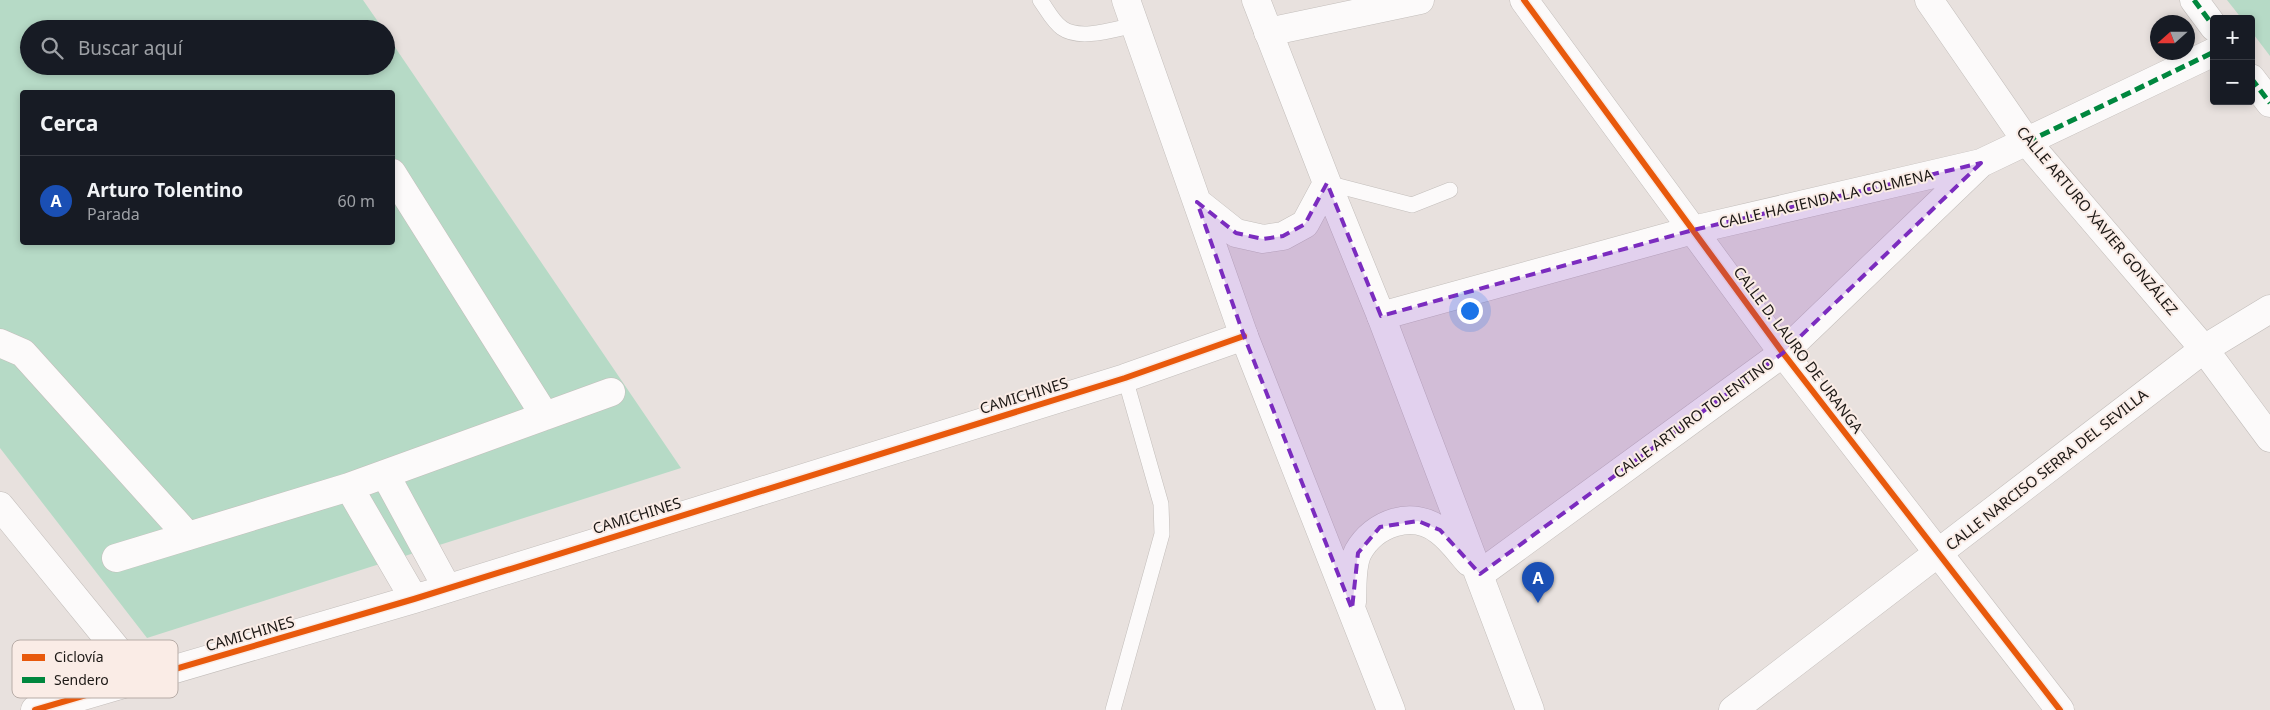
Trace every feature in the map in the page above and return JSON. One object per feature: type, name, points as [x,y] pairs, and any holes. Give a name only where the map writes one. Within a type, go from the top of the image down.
[{"type":"main road","points":[[1126,0],[1244,336],[1390,710]]},
{"type":"main road","points":[[1256,0],[1381,316],[1530,710]]},
{"type":"main road","points":[[1268,32],[1420,0]]},
{"type":"main road","name":"CALLE D. LAURO DE URANGA","points":[[1524,0],[1783,353],[2060,710]]},
{"type":"main road","name":"CALLE ARTURO XAVIER GONZÁLEZ","points":[[1929,0],[2027,142],[2204,349],[2270,438]]},
{"type":"main road","points":[[2194,0],[2210,22]]},
{"type":"main road","points":[[1981,163],[2210,54]]},
{"type":"main road","points":[[2255,83],[2270,103]]},
{"type":"main road","name":"CALLE HACIENDA LA COLMENA","points":[[1381,316],[1693,230],[1981,163]]},
{"type":"main road","name":"CALLE ARTURO TOLENTINO","points":[[1480,574],[1783,353],[1981,163]]},
{"type":"main road","points":[[395,179],[545,416]]},
{"type":"main road","points":[[1197,202],[1236,233],[1263,239],[1283,236],[1305,224],[1327,183]]},
{"type":"main road","name":"CALLE NARCISO SERRA DEL SEVILLA","points":[[1733,710],[2204,349],[2270,308]]},
{"type":"main road","name":"CAMICHINES","points":[[178,668],[414,599],[1125,378],[1244,336]]},
{"type":"main road","points":[[0,343],[23,353],[188,536]]},
{"type":"main road","points":[[116,558],[349,487],[611,392]]},
{"type":"main road","points":[[385,474],[447,588]]},
{"type":"main road","points":[[349,487],[414,599]]},
{"type":"main road","points":[[0,506],[109,640]]},
{"type":"main road","points":[[1352,609],[1354,569],[1358,554],[1380,527],[1399,522],[1418,521],[1440,530],[1480,574]]},
{"type":"main road","name":"CAMICHINES","points":[[35,710],[76,698]]},
{"type":"lane","points":[[1040,0],[1060,28],[1072,33],[1093,32],[1136,25]]},
{"type":"lane","points":[[1327,183],[1412,205],[1450,190]]},
{"type":"lane","points":[[1113,710],[1162,534],[1161,504],[1125,378]]},
{"type":"highlighted area","points":[[1981,163],[1783,353],[1480,574],[1440,530],[1418,521],[1380,527],[1358,553],[1352,609],[1244,336],[1197,202],[1236,233],[1263,239],[1283,236],[1305,224],[1327,183],[1381,316],[1693,230]]},
{"type":"green space","points":[[0,0],[363,0],[377,20],[20,20],[20,75],[395,75],[395,47],[681,468],[147,638],[0,448]]},
{"type":"green space","points":[[2227,0],[2270,0],[2270,56],[2255,36],[2255,15],[2239,15]]},
{"type":"marked path","points":[[2194,0],[2210,22]]},
{"type":"marked path","points":[[2027,142],[2210,54]]},
{"type":"marked path","points":[[2255,83],[2270,103]]},
{"type":"cycle path","points":[[1524,0],[1783,353],[2060,710]]},
{"type":"cycle path","points":[[178,668],[414,599],[1125,378],[1244,336]]},
{"type":"cycle path","points":[[35,710],[76,698]]},
{"type":"place","name":"Arturo Tolentino","points":[[1538,603]]}]
